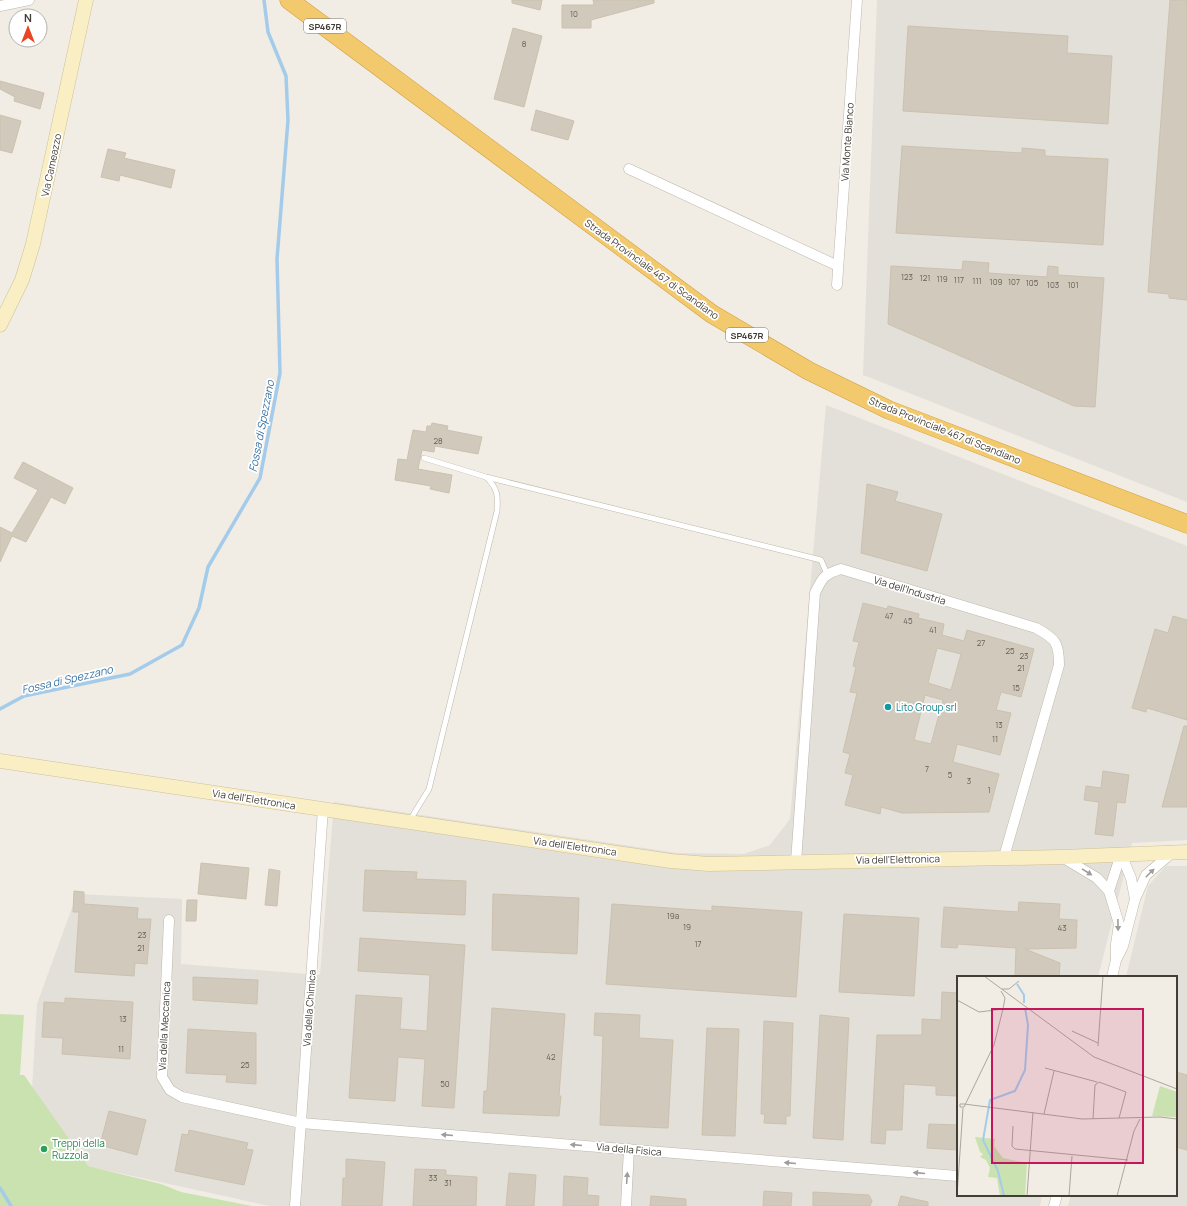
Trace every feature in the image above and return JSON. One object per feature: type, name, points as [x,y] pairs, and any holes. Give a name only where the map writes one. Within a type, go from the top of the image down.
[{"type":"highway","name":"Strada Provinciale 467 di Scandiano","points":[[289,0],[712,314],[809,371],[889,410],[1187,524]]},
{"type":"street","points":[[0,6],[29,0]]},
{"type":"street","name":"Via Cameazzo","points":[[0,325],[22,280],[34,244],[86,0]]},
{"type":"street","name":"Via Monte Bianco","points":[[837,285],[857,0]]},
{"type":"street","points":[[629,169],[838,266]]},
{"type":"street","name":"Via dell'Industria","points":[[827,574],[840,569],[1036,628],[1049,635],[1059,648],[1059,665],[1004,857]]},
{"type":"street","points":[[796,862],[815,593],[820,581],[827,574]]},
{"type":"street","name":"Via dell'Elettronica","points":[[6,762],[671,860],[709,864],[1062,857],[1187,852]]},
{"type":"street","name":"Via della Chimica","points":[[295,1206],[323,809]]},
{"type":"street","points":[[1116,960],[1123,946],[1135,900],[1146,875],[1173,852]]},
{"type":"street","points":[[1121,854],[1131,878],[1135,900]]},
{"type":"street","points":[[1109,891],[1121,854]]},
{"type":"street","points":[[1062,857],[1097,878],[1109,891],[1119,924],[1116,944],[1116,960],[1112,976]]},
{"type":"street","name":"Via della Meccanica","points":[[169,920],[162,1077],[166,1084],[170,1090],[182,1098],[301,1123]]},
{"type":"street","name":"Via della Fisica","points":[[301,1123],[957,1176]]},
{"type":"street","points":[[626,1206],[629,1149]]},
{"type":"street","points":[[1054,1206],[1057,1196]]},
{"type":"lane","points":[[424,458],[486,477],[821,560],[827,574]]},
{"type":"lane","points":[[409,821],[429,789],[497,511],[498,495],[494,485],[486,477]]},
{"type":"shaded area","points":[[877,0],[1187,0],[1187,502],[863,375]]},
{"type":"shaded area","points":[[826,405],[1187,546],[1187,840],[1132,843],[1098,976],[957,976],[957,1196],[1042,1196],[1040,1206],[270,1206],[87,1166],[32,1090],[37,1004],[77,894],[182,899],[181,964],[320,975],[334,802],[677,853],[744,854],[770,845],[790,819]]},
{"type":"shaded area","points":[[1166,866],[1187,866],[1187,1206],[1068,1206],[1071,1196],[1177,1196],[1177,976],[1126,976],[1148,886]]},
{"type":"green space","name":"Treppi della Ruzzola","points":[[0,1014],[24,1015],[20,1075],[24,1075],[88,1166],[161,1184],[181,1192],[252,1206],[0,1206]]},
{"type":"building","points":[[512,0],[542,0],[540,10],[512,3]]},
{"type":"building","points":[[593,0],[654,0],[654,3],[591,20],[591,28],[562,28],[562,5],[594,5]]},
{"type":"building","points":[[1170,0],[1187,0],[1187,300],[1169,298],[1169,294],[1148,292]]},
{"type":"building","points":[[908,26],[1068,36],[1067,53],[1112,56],[1108,124],[903,111]]},
{"type":"building","points":[[513,28],[542,36],[524,107],[494,99]]},
{"type":"building","points":[[0,81],[44,93],[40,109],[14,101],[15,97],[0,89]]},
{"type":"building","points":[[536,110],[574,121],[568,140],[531,130]]},
{"type":"building","points":[[0,115],[21,121],[12,153],[0,150]]},
{"type":"building","points":[[902,146],[1022,153],[1022,148],[1045,150],[1045,156],[1108,159],[1103,245],[896,233]]},
{"type":"building","points":[[108,149],[126,153],[124,158],[175,170],[171,188],[120,175],[119,181],[101,177]]},
{"type":"building","points":[[963,261],[989,263],[988,273],[1047,277],[1048,266],[1058,267],[1058,275],[1104,278],[1095,407],[1074,406],[888,324],[891,266],[962,270]]},
{"type":"building","points":[[432,423],[448,426],[447,430],[482,437],[478,454],[435,446],[434,452],[422,450],[418,469],[452,475],[449,493],[430,489],[431,486],[395,480],[398,459],[407,460],[413,430],[426,432],[427,426],[431,426]]},
{"type":"building","points":[[23,462],[73,488],[65,504],[51,497],[26,542],[12,536],[0,562],[0,527],[12,533],[38,490],[14,478]]},
{"type":"building","points":[[867,484],[898,492],[895,501],[942,514],[927,571],[861,553]]},
{"type":"building","name":"Lito Group srl","points":[[863,603],[887,609],[888,606],[919,614],[918,618],[944,624],[942,635],[964,641],[967,630],[1034,649],[1021,697],[1001,692],[996,710],[1011,713],[1000,755],[957,744],[953,762],[999,774],[989,812],[902,813],[881,807],[880,814],[845,805],[853,775],[845,773],[850,754],[843,752],[857,693],[850,692],[856,667],[853,666],[859,642],[853,641]],"holes":[[[937,648],[961,654],[951,690],[928,683]],[[925,695],[943,700],[931,744],[914,740]]]},
{"type":"building","points":[[1173,616],[1187,620],[1187,720],[1147,708],[1146,712],[1132,708],[1155,629],[1168,633]]},
{"type":"building","points":[[1184,726],[1187,726],[1187,807],[1162,807]]},
{"type":"building","points":[[1103,771],[1129,775],[1125,803],[1117,802],[1113,836],[1095,834],[1099,802],[1084,800],[1086,786],[1101,788]]},
{"type":"building","points":[[201,863],[249,868],[246,899],[198,894]]},
{"type":"building","points":[[269,869],[280,871],[277,906],[265,905]]},
{"type":"building","points":[[365,870],[417,872],[416,879],[466,881],[465,915],[363,911]]},
{"type":"building","points":[[74,891],[84,892],[84,904],[138,908],[137,919],[151,919],[147,964],[135,963],[134,976],[75,972],[79,912],[73,912]]},
{"type":"building","points":[[493,894],[579,898],[577,954],[492,950]]},
{"type":"building","points":[[187,900],[197,900],[196,921],[186,921]]},
{"type":"building","points":[[1019,902],[1060,904],[1059,919],[1077,920],[1076,948],[1025,949],[1060,963],[1059,976],[1015,976],[1016,948],[958,944],[957,948],[941,947],[944,907],[1018,912]]},
{"type":"building","points":[[612,904],[712,911],[712,906],[802,912],[796,997],[606,984]]},
{"type":"building","points":[[844,914],[919,918],[914,996],[839,992]]},
{"type":"building","points":[[360,938],[465,945],[454,1108],[422,1106],[425,1059],[398,1057],[395,1101],[349,1098],[356,995],[402,998],[400,1029],[427,1031],[430,975],[358,971]]},
{"type":"building","points":[[193,977],[258,980],[257,1004],[193,1000]]},
{"type":"building","points":[[942,992],[957,993],[957,1096],[936,1095],[936,1086],[904,1084],[902,1130],[886,1130],[885,1144],[871,1143],[877,1035],[922,1035],[922,1019],[941,1020]]},
{"type":"building","points":[[65,998],[133,1002],[130,1059],[62,1054],[63,1038],[42,1037],[44,1002],[65,1003]]},
{"type":"building","points":[[492,1008],[565,1014],[559,1116],[483,1113],[484,1091],[487,1091]]},
{"type":"building","points":[[595,1013],[640,1015],[639,1038],[673,1040],[668,1128],[600,1125],[603,1036],[594,1035]]},
{"type":"building","points":[[820,1015],[849,1018],[843,1140],[813,1138]]},
{"type":"building","points":[[764,1021],[793,1023],[790,1116],[786,1116],[786,1124],[764,1123],[765,1114],[761,1114]]},
{"type":"building","points":[[707,1028],[739,1029],[735,1136],[702,1135]]},
{"type":"building","points":[[188,1029],[256,1033],[256,1084],[226,1082],[227,1075],[186,1073]]},
{"type":"building","points":[[1177,1072],[1187,1075],[1187,1150],[1177,1147]]},
{"type":"building","points":[[109,1111],[146,1120],[137,1155],[100,1145]]},
{"type":"building","points":[[929,1124],[957,1125],[957,1150],[927,1148]]},
{"type":"building","points":[[189,1130],[248,1143],[246,1149],[253,1150],[244,1185],[175,1171],[182,1134],[188,1135]]},
{"type":"building","points":[[346,1159],[385,1162],[382,1206],[342,1206],[343,1178],[346,1178]]},
{"type":"building","points":[[415,1169],[446,1170],[446,1175],[477,1177],[476,1206],[413,1206]]},
{"type":"building","points":[[509,1173],[536,1175],[534,1206],[506,1206]]},
{"type":"building","points":[[564,1176],[588,1178],[587,1195],[599,1196],[598,1206],[563,1206]]},
{"type":"building","points":[[764,1191],[792,1193],[791,1206],[763,1206]]},
{"type":"building","points":[[813,1192],[869,1195],[872,1201],[870,1206],[813,1206]]},
{"type":"building","points":[[651,1196],[686,1199],[686,1206],[650,1206]]},
{"type":"building","points":[[901,1196],[928,1202],[928,1206],[898,1206]]},
{"type":"waterway","name":"Fossa di Spezzano","points":[[0,709],[24,696],[130,674],[182,645],[199,608],[208,567],[260,478],[280,373],[277,259],[288,120],[286,76],[268,32],[264,0]]},
{"type":"waterway","name":"Fossa di Spezzano","points":[[0,1188],[11,1206]]},
{"type":"place","name":"Lito Group srl","points":[[888,707]]},
{"type":"place","name":"Treppi della Ruzzola","points":[[44,1149]]}]
